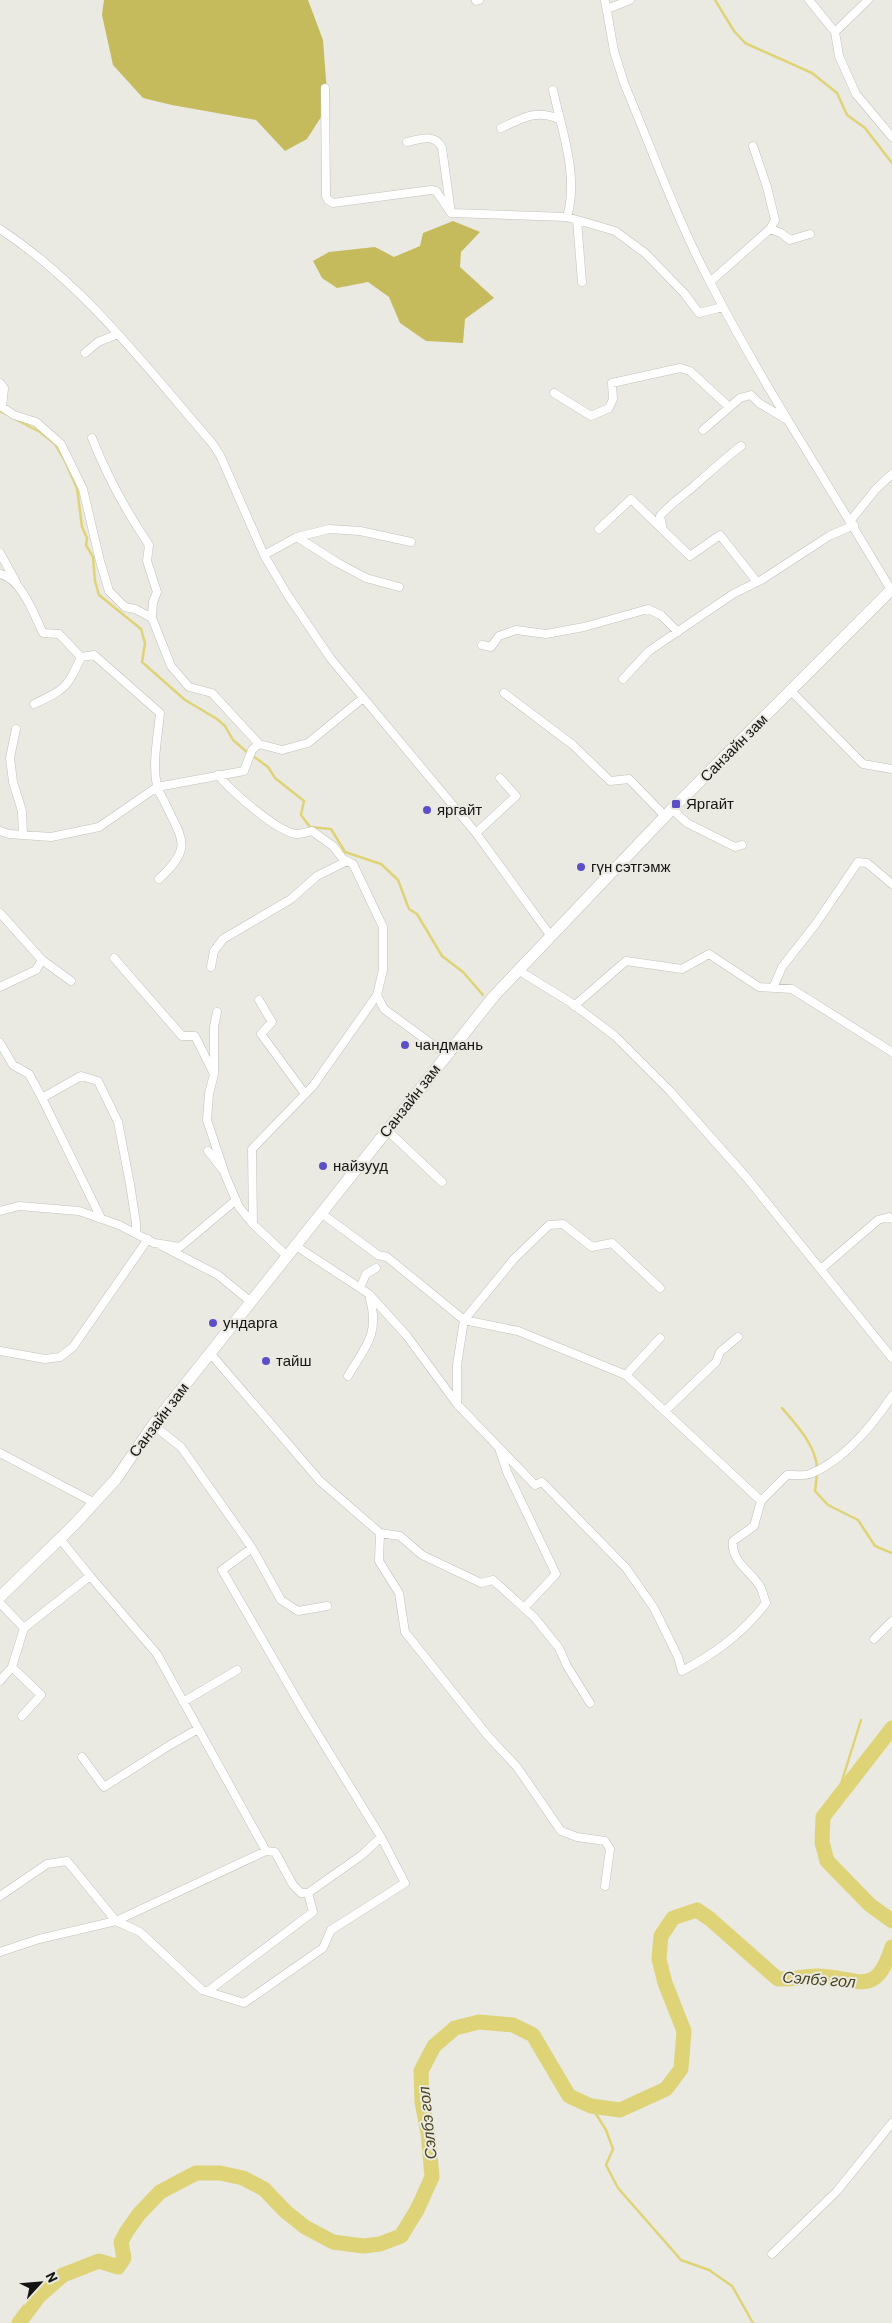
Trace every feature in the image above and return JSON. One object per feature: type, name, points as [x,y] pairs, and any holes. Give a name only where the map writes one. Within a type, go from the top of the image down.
[{"type":"main road","name":"Санзайн зам","points":[[0,1597],[60,1539],[116,1479],[153,1425],[485,1006],[550,935],[585,902],[669,812],[892,589]]},
{"type":"street","points":[[605,0],[614,51],[624,83],[710,282],[788,421],[892,589]]},
{"type":"street","points":[[607,9],[630,0]]},
{"type":"street","points":[[810,0],[835,32],[839,56],[856,94],[892,137]]},
{"type":"street","points":[[835,32],[868,0]]},
{"type":"street","points":[[325,88],[328,200],[333,203],[431,190],[436,192],[451,213]]},
{"type":"street","points":[[553,90],[571,174],[570,205],[567,217]]},
{"type":"street","points":[[501,128],[531,115],[545,113],[559,119]]},
{"type":"street","points":[[407,142],[434,138],[439,141],[442,148],[451,213]]},
{"type":"street","points":[[710,282],[770,229],[775,220],[753,146]]},
{"type":"street","points":[[451,213],[567,217],[577,220],[623,236],[652,260],[684,293],[698,313],[723,307]]},
{"type":"street","points":[[577,220],[582,282]]},
{"type":"street","points":[[0,229],[36,254],[71,284],[118,334],[212,442],[228,472],[264,555],[287,594],[331,659],[476,834],[550,935]]},
{"type":"street","points":[[770,229],[781,233],[790,240],[810,234]]},
{"type":"street","points":[[85,353],[98,342],[118,334]]},
{"type":"street","points":[[554,393],[591,416],[609,408],[613,399],[612,383],[680,368],[690,371],[729,407]]},
{"type":"street","points":[[0,383],[4,388],[2,407],[14,415],[36,422],[61,444],[83,489],[109,591],[125,607],[152,618]]},
{"type":"street","points":[[703,430],[740,398],[751,395],[759,403],[788,421]]},
{"type":"street","points":[[92,438],[104,469],[124,502],[126,512],[149,545],[147,561],[157,592],[152,618],[171,666],[189,687],[212,693],[259,744],[282,750],[308,743],[363,698]]},
{"type":"street","points":[[663,530],[660,516],[670,503],[692,488],[714,467],[742,446]]},
{"type":"street","points":[[623,679],[649,652],[733,594],[757,582],[852,522],[876,489],[892,474]]},
{"type":"street","points":[[599,529],[631,498],[690,556],[720,535],[757,582]]},
{"type":"street","points":[[264,555],[297,537],[329,529],[360,531],[411,542]]},
{"type":"street","points":[[297,537],[366,578],[399,588]]},
{"type":"street","points":[[0,553],[43,633],[59,634],[81,656],[94,655],[160,713],[156,758],[157,787],[183,839],[181,852],[174,866],[159,879]]},
{"type":"street","points":[[0,574],[5,575],[19,588]]},
{"type":"street","points":[[482,645],[491,647],[499,636],[516,630],[546,634],[584,627],[648,608],[661,615],[678,632]]},
{"type":"street","points":[[34,704],[61,692],[71,678],[81,656]]},
{"type":"street","points":[[791,691],[863,764],[892,769]]},
{"type":"street","points":[[504,694],[573,745],[610,781],[629,779],[669,812],[686,823],[735,847],[742,845]]},
{"type":"street","points":[[16,729],[10,758],[13,782],[22,811],[23,835]]},
{"type":"street","points":[[0,831],[9,834],[51,837],[99,827],[157,787],[244,771],[252,750],[259,744]]},
{"type":"street","points":[[218,775],[229,788],[275,823],[296,834],[312,831],[333,846],[343,859],[353,864],[383,927],[383,970],[377,995],[305,1094],[252,1149],[253,1224]]},
{"type":"street","points":[[476,834],[516,796],[500,778]]},
{"type":"street","points":[[0,837],[9,834]]},
{"type":"street","points":[[211,967],[214,951],[224,940],[291,899],[318,876],[347,861]]},
{"type":"street","points":[[774,988],[782,967],[815,925],[858,862],[867,863],[892,884]]},
{"type":"street","points":[[0,913],[42,960],[71,981]]},
{"type":"street","points":[[574,1006],[626,961],[682,970],[709,954],[759,987],[792,989],[892,1052]]},
{"type":"street","points":[[114,958],[182,1036],[195,1036],[214,1074]]},
{"type":"street","points":[[0,988],[36,970],[42,960]]},
{"type":"street","points":[[518,970],[574,1006],[615,1036],[670,1091],[724,1151],[892,1358]]},
{"type":"street","points":[[377,995],[384,1009],[447,1055]]},
{"type":"street","points":[[259,1000],[272,1022],[261,1034],[305,1094]]},
{"type":"street","points":[[217,1012],[214,1026],[214,1074],[209,1094],[207,1120],[226,1177],[236,1200],[253,1224],[288,1256]]},
{"type":"street","points":[[0,1043],[13,1065],[29,1074],[101,1218]]},
{"type":"street","points":[[42,1098],[81,1076],[98,1081],[118,1122],[130,1184],[136,1233]]},
{"type":"street","points":[[387,1130],[442,1182]]},
{"type":"street","points":[[208,1151],[226,1177]]},
{"type":"street","points":[[156,1243],[180,1247],[236,1200]]},
{"type":"street","points":[[0,1210],[19,1206],[79,1211],[101,1218],[136,1233],[218,1276],[250,1302]]},
{"type":"street","points":[[321,1213],[378,1255],[386,1257],[464,1320],[518,1331],[626,1375],[761,1501]]},
{"type":"street","points":[[821,1269],[878,1220],[889,1217],[892,1219]]},
{"type":"street","points":[[457,1404],[457,1365],[464,1320],[514,1259],[549,1225],[564,1224],[592,1248],[612,1243],[660,1288]]},
{"type":"street","points":[[0,1351],[45,1358],[60,1357],[73,1347],[148,1239]]},
{"type":"street","points":[[296,1246],[369,1294],[408,1336],[457,1404],[535,1485],[542,1482],[626,1568],[654,1608],[678,1657],[682,1671],[713,1654],[732,1640],[753,1620],[766,1603],[761,1588],[731,1550],[732,1541],[754,1526],[761,1501],[787,1475],[809,1474],[841,1455],[875,1421],[892,1396]]},
{"type":"street","points":[[360,1288],[366,1274],[376,1268]]},
{"type":"street","points":[[348,1376],[372,1334],[375,1315],[369,1294]]},
{"type":"street","points":[[666,1411],[716,1362],[720,1352],[738,1336]]},
{"type":"street","points":[[626,1375],[660,1338]]},
{"type":"street","points":[[210,1353],[320,1482],[380,1533],[400,1536],[422,1555],[481,1583],[493,1580],[534,1617],[559,1648],[566,1666],[590,1703]]},
{"type":"street","points":[[153,1425],[181,1447],[252,1548],[281,1600],[298,1611],[327,1606]]},
{"type":"street","points":[[498,1447],[507,1472],[556,1574],[524,1608]]},
{"type":"street","points":[[0,1453],[94,1503]]},
{"type":"street","points":[[380,1533],[379,1561],[399,1593],[405,1632],[488,1736],[517,1767],[561,1831],[577,1837],[605,1841],[610,1849],[605,1886]]},
{"type":"street","points":[[60,1539],[157,1654],[266,1851]]},
{"type":"street","points":[[0,1896],[47,1864],[67,1862],[116,1921],[140,1932],[202,1990],[244,2003],[323,1948],[332,1930],[405,1883],[381,1837],[302,1710],[222,1570],[252,1548]]},
{"type":"street","points":[[0,1681],[12,1667],[24,1628],[90,1576]]},
{"type":"street","points":[[0,1603],[24,1628]]},
{"type":"street","points":[[874,1639],[892,1621]]},
{"type":"street","points":[[12,1667],[41,1695],[22,1716]]},
{"type":"street","points":[[184,1702],[237,1670]]},
{"type":"street","points":[[82,1756],[104,1787],[198,1729]]},
{"type":"street","points":[[0,1952],[39,1939],[116,1921],[266,1851],[275,1852],[294,1885],[301,1893],[308,1893],[362,1855],[381,1837]]},
{"type":"street","points":[[208,1992],[313,1912],[308,1893]]},
{"type":"street","points":[[772,2254],[837,2191],[892,2123]]},
{"type":"shaded area","points":[[104,0],[308,0],[323,40],[328,106],[307,139],[285,151],[256,120],[143,98],[113,65],[102,15]]},
{"type":"shaded area","points":[[453,221],[480,232],[461,252],[460,267],[494,298],[465,319],[463,343],[426,341],[400,323],[389,297],[368,282],[337,288],[322,278],[313,261],[329,252],[375,247],[394,257],[420,246],[423,233]]},
{"type":"waterway","points":[[715,0],[734,31],[745,43],[812,73],[837,93],[847,115],[865,128],[892,163]]},
{"type":"waterway","points":[[0,411],[10,416]]},
{"type":"waterway","points":[[15,419],[40,432],[55,444],[64,459],[77,488],[82,527],[87,538],[86,545],[93,557],[95,581],[99,595],[141,629],[145,643],[142,662],[185,700],[217,719],[225,726],[233,740],[248,753]]},
{"type":"waterway","points":[[253,756],[268,767],[275,778],[304,801],[301,815],[310,827],[331,829],[345,852],[381,864],[398,880],[409,909],[417,914],[442,956],[463,972],[483,995]]},
{"type":"waterway","points":[[782,1408],[799,1428],[809,1444],[816,1460],[817,1468]]},
{"type":"waterway","points":[[817,1474],[815,1491],[828,1505],[858,1520],[875,1546],[892,1553]]},
{"type":"waterway","points":[[836,1800],[861,1720]]},
{"type":"waterway","name":"Сэлбэ гол","points":[[892,1728],[823,1817],[822,1842],[827,1861],[870,1905],[892,1921]]},
{"type":"waterway","name":"Сэлбэ гол","points":[[19,2323],[39,2296],[63,2275],[99,2261],[118,2267],[124,2258],[121,2242],[139,2214],[160,2192],[196,2173],[220,2173],[243,2178],[264,2189],[285,2211],[305,2227],[333,2242],[363,2246],[380,2244],[401,2236],[417,2210],[432,2177],[428,2133],[422,2102],[421,2071],[434,2046],[455,2028],[479,2022],[513,2025],[533,2035],[569,2096],[591,2106],[620,2110],[666,2089],[681,2069],[684,2031],[665,1983],[659,1959],[661,1936],[673,1918],[697,1910],[710,1919],[778,1979],[816,1976],[863,1982],[871,1980],[879,1974],[886,1964],[892,1947]]},
{"type":"waterway","points":[[591,2106],[606,2130],[613,2149],[606,2165],[618,2188],[681,2260],[709,2270],[732,2286],[753,2323]]},
{"type":"place","name":"Яргайт","points":[[676,804]]},
{"type":"place","name":"яргайт","points":[[427,810]]},
{"type":"place","name":"гүн сэтгэмж","points":[[581,867]]},
{"type":"place","name":"чандмань","points":[[405,1045]]},
{"type":"place","name":"найзууд","points":[[323,1166]]},
{"type":"place","name":"ундарга","points":[[213,1323]]},
{"type":"place","name":"тайш","points":[[266,1361]]}]
